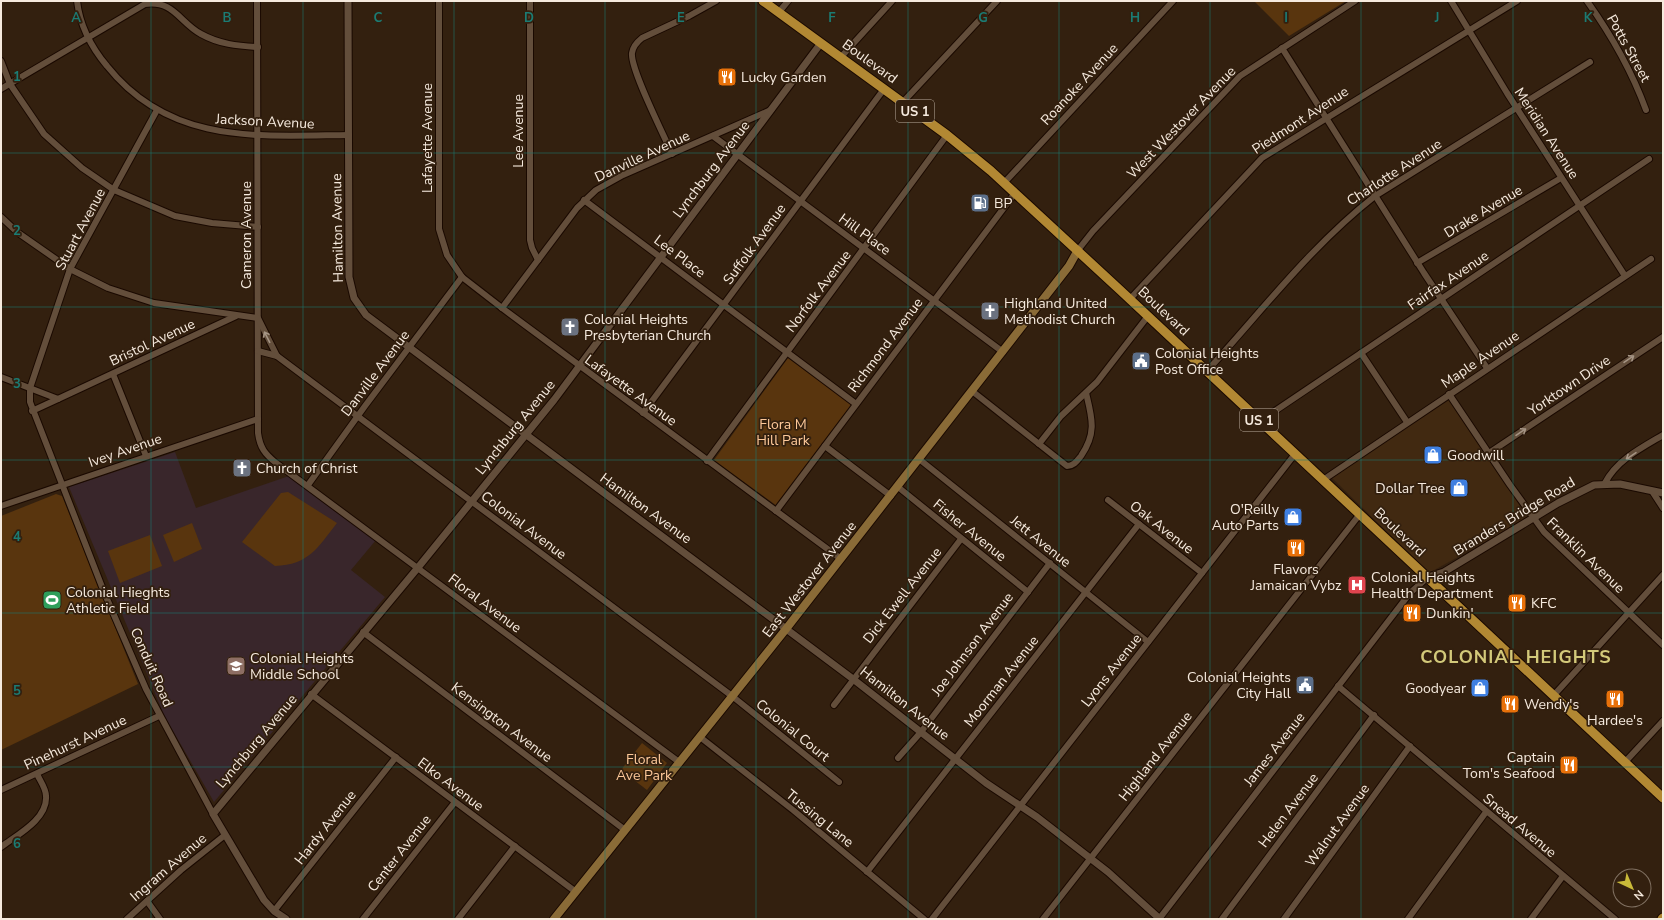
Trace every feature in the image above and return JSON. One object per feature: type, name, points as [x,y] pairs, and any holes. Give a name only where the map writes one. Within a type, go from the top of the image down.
[{"type":"main road","name":"Boulevard","points":[[763,1],[947,135],[1004,182],[1663,798]]},
{"type":"main road","name":"East Westover Avenue","points":[[554,919],[891,496],[1069,266],[1078,250]]},
{"type":"street","name":"Jackson Avenue","points":[[77,1],[79,16],[87,37],[100,57],[123,85],[157,110],[196,127],[216,132],[258,136],[348,136]]},
{"type":"street","name":"Cameron Avenue","points":[[258,1],[258,419],[261,447],[264,453],[276,463]]},
{"type":"street","name":"Hamilton Avenue","points":[[348,1],[349,277],[350,288],[354,298],[366,315],[525,436],[853,679],[955,759],[1091,858],[1130,890],[1159,919]]},
{"type":"street","name":"Lafayette Avenue","points":[[439,1],[439,229],[446,255],[462,277],[502,308],[841,559]]},
{"type":"street","name":"Lee Avenue","points":[[530,1],[530,240],[538,260]]},
{"type":"street","points":[[672,154],[635,70],[632,52],[634,46],[642,38],[689,16],[716,1]]},
{"type":"street","points":[[779,12],[788,1]]},
{"type":"street","points":[[841,58],[892,1]]},
{"type":"street","points":[[903,102],[997,1]]},
{"type":"street","name":"Roanoke Avenue","points":[[1004,182],[1173,1]]},
{"type":"street","name":"West Westover Avenue","points":[[1078,250],[1093,231],[1233,82],[1282,48],[1355,1]]},
{"type":"street","name":"Meridian Avenue","points":[[1451,1],[1561,178],[1625,276]]},
{"type":"street","name":"Piedmont Avenue","points":[[1130,299],[1253,165],[1262,158],[1516,1]]},
{"type":"street","name":"Potts Street","points":[[1586,1],[1607,29],[1633,75],[1646,110]]},
{"type":"street","points":[[1,89],[139,7],[154,3],[167,6],[189,26],[214,40],[236,46],[258,47]]},
{"type":"street","name":"Lynchburg Avenue","points":[[213,814],[525,436],[821,43]]},
{"type":"street","points":[[1282,48],[1417,263],[1487,368]]},
{"type":"street","points":[[1,61],[10,84],[44,134],[82,168],[114,190],[175,216],[212,223],[258,227]]},
{"type":"street","name":"Charlotte Avenue","points":[[1207,371],[1347,218],[1375,196],[1590,62]]},
{"type":"street","name":"Suffolk Avenue","points":[[643,413],[884,89]]},
{"type":"street","name":"Stuart Avenue","points":[[30,388],[70,269],[157,110]]},
{"type":"street","name":"Danville Avenue","points":[[502,308],[584,200],[606,183],[771,110]]},
{"type":"street","name":"Norfolk Avenue","points":[[707,461],[947,135]]},
{"type":"street","name":"Hill Place","points":[[713,136],[1003,352]]},
{"type":"street","name":"Fairfax Avenue","points":[[1260,421],[1649,159]]},
{"type":"street","name":"Drake Avenue","points":[[1417,263],[1561,178]]},
{"type":"street","name":"Richmond Avenue","points":[[776,511],[1015,192]]},
{"type":"street","name":"Lee Place","points":[[584,200],[856,404]]},
{"type":"street","points":[[1,217],[16,232],[70,269],[108,288],[154,303],[258,318]]},
{"type":"street","name":"Maple Avenue","points":[[1323,480],[1487,368],[1651,259]]},
{"type":"street","name":"Danville Avenue","points":[[308,485],[357,416],[462,277]]},
{"type":"street","name":"Bristol Avenue","points":[[32,411],[236,316]]},
{"type":"street","points":[[1039,444],[1061,416],[1097,382],[1148,316]]},
{"type":"street","name":"Colonial Avenue","points":[[258,318],[277,356],[732,696]]},
{"type":"street","name":"Yorktown Drive","points":[[1489,453],[1663,337]]},
{"type":"street","points":[[258,351],[277,356]]},
{"type":"street","points":[[1361,353],[1407,422]]},
{"type":"street","points":[[113,374],[146,456]]},
{"type":"street","points":[[1,378],[58,399]]},
{"type":"street","name":"Conduit Road","points":[[30,388],[30,402],[32,411],[104,592],[159,716],[213,814],[264,900],[274,911],[286,919]]},
{"type":"street","points":[[972,391],[1064,464],[1071,466],[1075,464],[1086,449],[1092,435],[1092,420],[1086,393]]},
{"type":"street","name":"Franklin Avenue","points":[[1449,394],[1533,519],[1550,539],[1663,644]]},
{"type":"street","name":"Ivey Avenue","points":[[1,506],[61,484],[258,419]]},
{"type":"street","points":[[1605,483],[1612,471],[1620,463],[1663,435]]},
{"type":"street","points":[[825,446],[891,496]]},
{"type":"street","name":"Lyons Avenue","points":[[932,919],[1295,454]]},
{"type":"street","name":"Jett Avenue","points":[[919,459],[1148,642]]},
{"type":"street","name":"Floral Avenue","points":[[276,463],[308,485],[679,762]]},
{"type":"street","name":"Branders Bridge Road","points":[[1428,578],[1444,572],[1576,493],[1594,485],[1605,483],[1620,484],[1663,493]]},
{"type":"street","name":"Fisher Avenue","points":[[898,487],[1028,592]]},
{"type":"street","points":[[1652,491],[1663,508]]},
{"type":"street","name":"Oak Avenue","points":[[1108,500],[1202,573]]},
{"type":"street","name":"Highland Avenue","points":[[1043,919],[1360,514]]},
{"type":"street","name":"Moorman Avenue","points":[[867,872],[1139,524]]},
{"type":"street","name":"Dick Ewell Avenue","points":[[834,705],[961,539]]},
{"type":"street","name":"Joe Johnson Avenue","points":[[898,758],[921,732],[1050,563]]},
{"type":"street","points":[[1554,695],[1663,575]]},
{"type":"street","name":"James Avenue","points":[[1159,919],[1414,588],[1428,578]]},
{"type":"street","name":"Kensington Avenue","points":[[363,632],[625,830]]},
{"type":"street","name":"Snead Avenue","points":[[1338,686],[1615,919]]},
{"type":"street","name":"Elko Avenue","points":[[311,694],[576,892]]},
{"type":"street","name":"Colonial Court","points":[[732,696],[839,782]]},
{"type":"street","name":"Helen Avenue","points":[[1222,919],[1374,715]]},
{"type":"street","name":"Pinehurst Avenue","points":[[1,790],[159,716]]},
{"type":"street","points":[[1625,762],[1663,721]]},
{"type":"street","name":"Tussing Lane","points":[[700,737],[924,919]]},
{"type":"street","name":"Walnut Avenue","points":[[1284,919],[1410,746]]},
{"type":"street","name":"Hardy Avenue","points":[[274,911],[396,757]]},
{"type":"street","points":[[1,848],[36,820],[44,810],[46,805],[46,791],[37,774]]},
{"type":"street","name":"Center Avenue","points":[[362,919],[455,802]]},
{"type":"street","points":[[1408,919],[1486,812]]},
{"type":"street","name":"Ingram Avenue","points":[[127,919],[209,847],[225,835]]},
{"type":"street","points":[[458,919],[515,846]]},
{"type":"street","points":[[1532,919],[1563,876]]},
{"type":"street","points":[[147,901],[160,919]]},
{"type":"shaded area","points":[[1449,400],[1528,518],[1429,573],[1331,477]]},
{"type":"shaded area","name":"Colonial Heights Middle School","points":[[175,452],[196,508],[289,476],[376,540],[351,570],[385,597],[214,802],[165,717],[69,487]]},
{"type":"green space","points":[[1254,1],[1346,1],[1289,36]]},
{"type":"green space","name":"Flora M Hill Park","points":[[788,358],[852,405],[777,506],[714,460]]},
{"type":"green space","points":[[288,492],[337,523],[318,547],[305,558],[287,565],[275,566],[242,542],[281,493]]},
{"type":"green space","name":"Colonial Hieghts Athletic Field","points":[[56,494],[62,496],[138,684],[1,750],[1,516]]},
{"type":"green space","points":[[192,523],[202,549],[174,562],[163,535]]},
{"type":"green space","points":[[150,535],[162,566],[120,583],[108,551]]},
{"type":"green space","name":"Floral Ave Park","points":[[642,743],[667,763],[647,790],[621,770]]},
{"type":"place","name":"Lucky Garden","points":[[727,77]]},
{"type":"place","name":"BP","points":[[980,203]]},
{"type":"place","name":"Highland United Methodist Church","points":[[990,311]]},
{"type":"place","name":"Colonial Heights Presbyterian Church","points":[[570,327]]},
{"type":"place","name":"Colonial Heights Post Office","points":[[1141,361]]},
{"type":"place","name":"Goodwill","points":[[1433,455]]},
{"type":"place","name":"Church of Christ","points":[[242,468]]},
{"type":"place","name":"Dollar Tree","points":[[1459,488]]},
{"type":"place","name":"O'Reilly Auto Parts","points":[[1293,517]]},
{"type":"place","name":"Flavors Jamaican Vybz","points":[[1296,548]]},
{"type":"place","name":"Colonial Heights Health Department","points":[[1357,585]]},
{"type":"place","name":"Colonial Hieghts Athletic Field","points":[[52,600]]},
{"type":"place","name":"KFC","points":[[1517,603]]},
{"type":"place","name":"Dunkin'","points":[[1412,613]]},
{"type":"place","name":"Colonial Heights Middle School","points":[[236,666]]},
{"type":"place","name":"Colonial Heights City Hall","points":[[1305,685]]},
{"type":"place","name":"Goodyear","points":[[1480,688]]},
{"type":"place","name":"Hardee's","points":[[1615,699]]},
{"type":"place","name":"Wendy's","points":[[1510,704]]},
{"type":"place","name":"Captain Tom's Seafood","points":[[1569,765]]},
{"type":"district","name":"COLONIAL HEIGHTS","points":[[1516,657]]}]
